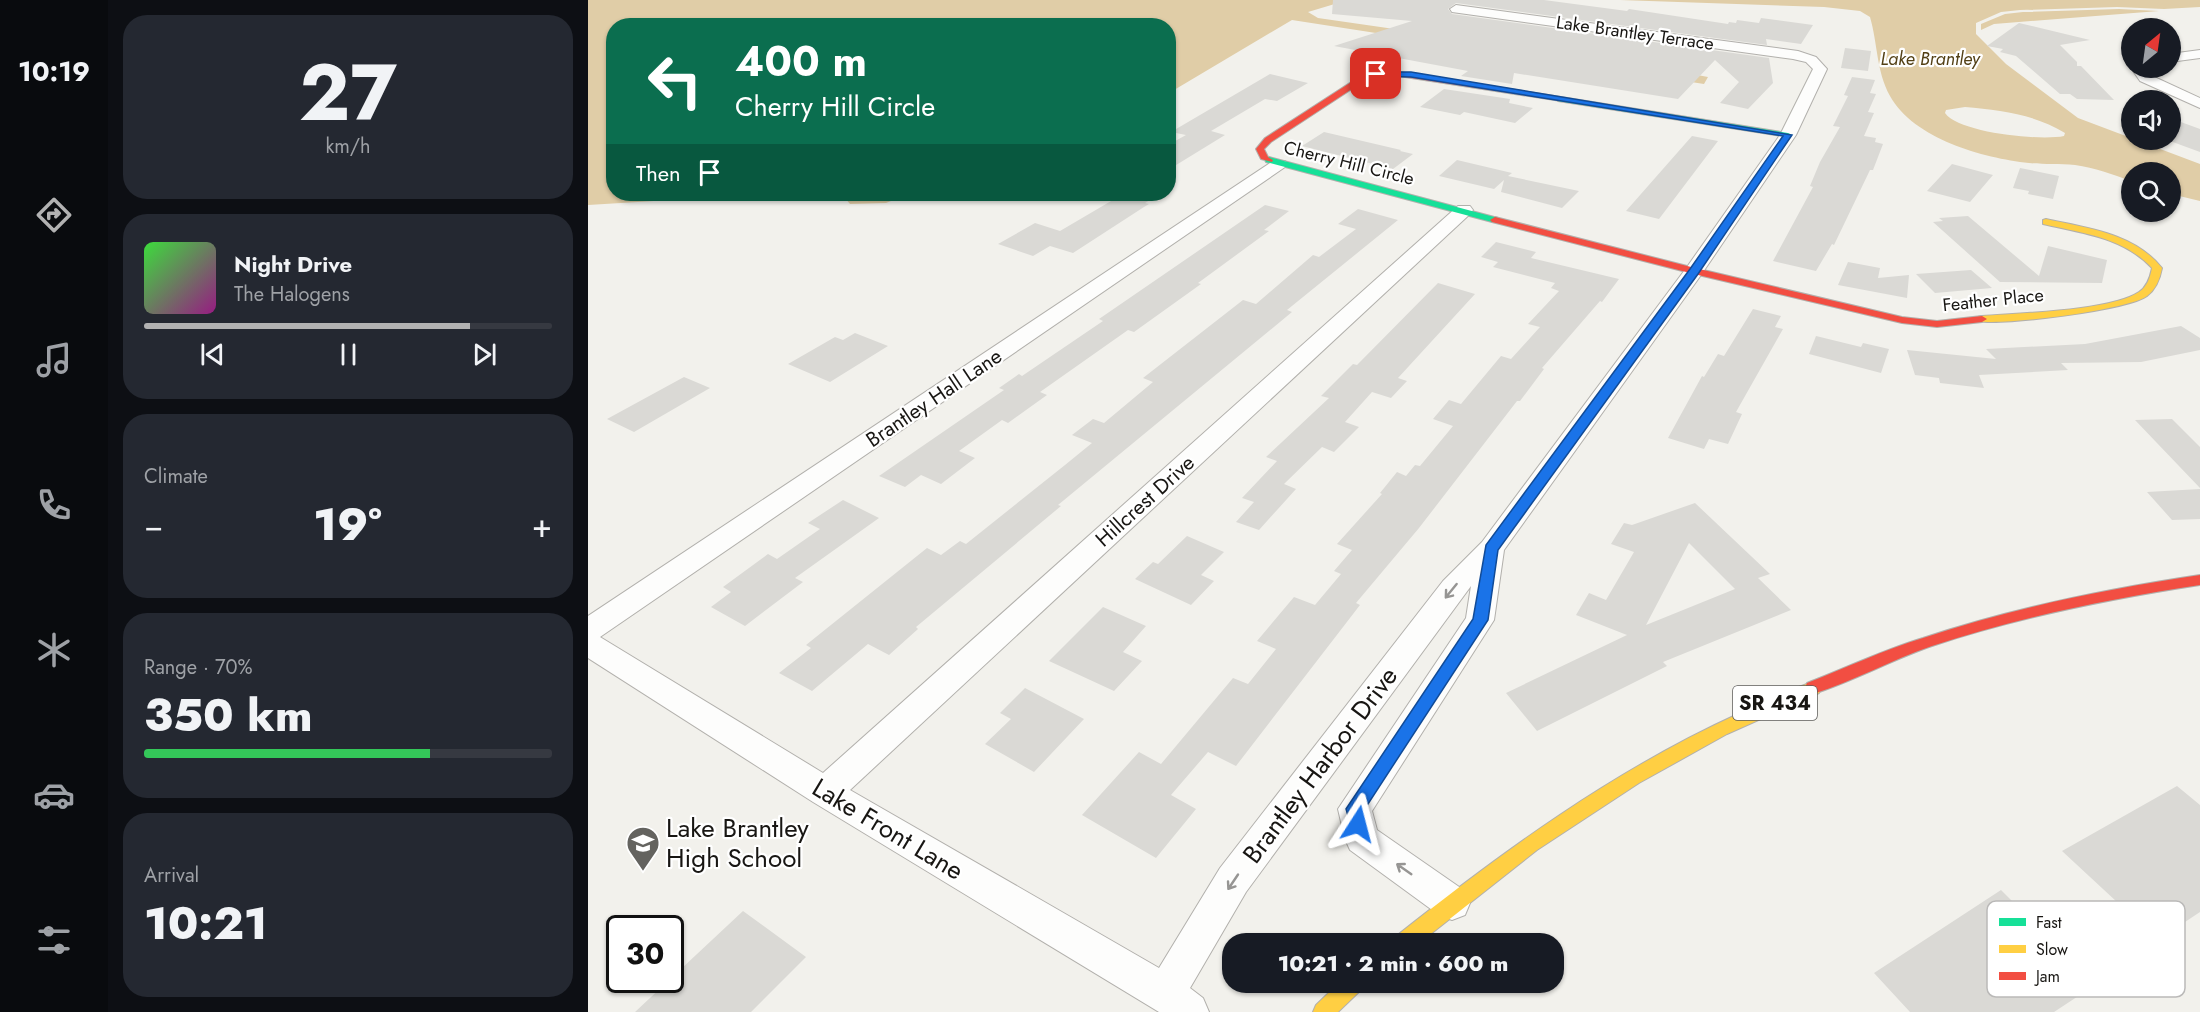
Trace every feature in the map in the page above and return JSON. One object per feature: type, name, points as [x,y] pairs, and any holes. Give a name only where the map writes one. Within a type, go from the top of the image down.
[{"type":"street","name":"Lake Brantley Terrace","points":[[1456,9],[1788,54],[1813,60]]},
{"type":"street","points":[[2181,57],[2200,54]]},
{"type":"street","name":"Brantley Harbor Drive","points":[[1177,1003],[1233,880],[1453,588],[1491,549],[1694,272],[1788,135],[1820,69],[1813,60]]},
{"type":"street","name":"Cherry Hill Circle","points":[[1694,272],[1464,210],[1280,164],[1265,159],[1260,149],[1268,140],[1362,79],[1392,73],[1788,135]]},
{"type":"street","points":[[2145,78],[2200,104]]},
{"type":"street","name":"Brantley Hall Lane","points":[[588,631],[1280,164]]},
{"type":"street","name":"Hillcrest Drive","points":[[825,792],[1464,210]]},
{"type":"street","name":"Feather Place","points":[[1694,272],[1860,312],[1937,324],[2113,305],[2135,300],[2149,291],[2158,276],[2156,265],[2147,255],[2112,239],[2046,222]]},
{"type":"street","name":"Brantley Harbor Drive","points":[[1452,903],[1362,839],[1355,809],[1480,620],[1491,549]]},
{"type":"street","name":"SR 434","points":[[1415,933],[1524,849],[1646,770],[1782,700],[1894,654],[1969,629],[2084,599],[2200,580]]},
{"type":"street","name":"Lake Front Lane","points":[[588,644],[825,792],[1177,1003]]},
{"type":"street","points":[[1323,1012],[1343,993]]},
{"type":"water","points":[[588,0],[1348,0],[1308,12],[1318,18],[1644,65],[1708,77],[1704,84],[1292,20],[1176,89],[1176,18],[606,18],[606,201],[654,201],[588,205]]},
{"type":"water","name":"Lake Brantley","points":[[1620,0],[2200,0],[2200,7],[2164,9],[2117,7],[2001,12],[1976,23],[1976,34],[2006,64],[2078,118],[2121,134],[2121,150],[2163,150],[2200,164],[2200,201],[2181,196],[2181,162],[2121,162],[2121,178],[2082,166],[2029,163],[1991,156],[1951,144],[1932,135],[1901,111],[1890,96],[1880,67],[1870,17],[1860,11],[1824,7]],"holes":[[[1965,107],[2004,112],[2041,121],[2065,133],[2064,136],[2038,137],[2001,134],[1966,126],[1945,113],[1946,110]]]},
{"type":"water","points":[[2119,9],[2159,11],[1994,24],[1981,30],[1981,24],[2005,14]]},
{"type":"water","points":[[848,201],[891,201],[886,203],[850,204]]},
{"type":"building","points":[[1333,0],[1544,0],[1627,11],[1629,9],[1728,24],[1729,22],[1736,23],[1737,20],[1759,23],[1761,18],[1813,25],[1801,44],[1766,39],[1767,45],[1456,3],[1448,9],[1452,14],[1769,58],[1773,83],[1748,109],[1720,103],[1739,82],[1715,60],[1678,99],[1514,73],[1512,84],[1461,76],[1468,71],[1334,46],[1412,21],[1332,14]]},
{"type":"building","points":[[2019,23],[2090,40],[2060,45],[2077,62],[2077,66],[2081,66],[2114,100],[2077,99],[2070,94],[2060,94],[2016,56],[2000,52],[2003,49],[1987,46]]},
{"type":"building","points":[[1845,48],[1871,51],[1868,71],[1841,68]]},
{"type":"building","points":[[1270,74],[1308,83],[1277,101],[1265,99],[1211,131],[1225,135],[1176,165],[1176,141],[1186,135],[1176,133],[1176,129]]},
{"type":"building","points":[[1852,77],[1875,80],[1870,93],[1876,94],[1868,112],[1874,113],[1864,136],[1876,138],[1875,142],[1883,144],[1873,170],[1870,170],[1834,245],[1832,244],[1816,271],[1773,261],[1813,187],[1810,186],[1820,162],[1840,127],[1833,126],[1848,96],[1844,95]]},
{"type":"building","points":[[1444,89],[1510,99],[1509,103],[1533,108],[1515,123],[1464,112],[1460,115],[1420,107]]},
{"type":"building","points":[[2181,122],[2200,129],[2200,152],[2181,145]]},
{"type":"building","points":[[1324,132],[1413,154],[1393,169],[1302,146]]},
{"type":"building","points":[[1692,136],[1718,141],[1659,219],[1626,211]]},
{"type":"building","points":[[1457,160],[1512,173],[1508,176],[1579,191],[1562,208],[1501,192],[1504,180],[1494,189],[1439,176]]},
{"type":"building","points":[[1952,164],[1993,175],[1970,202],[1927,191]]},
{"type":"building","points":[[2020,168],[2059,176],[2053,199],[2028,194],[2029,191],[2013,188]]},
{"type":"building","points":[[1111,201],[1148,201],[1145,203],[1149,204],[1073,253],[1050,246],[1033,256],[998,244],[1035,223],[1060,231]]},
{"type":"building","points":[[1265,205],[1289,211],[1264,230],[1269,231],[1198,283],[1201,284],[1134,332],[1128,330],[1040,392],[1047,395],[1008,423],[1002,420],[959,451],[975,458],[941,484],[921,475],[905,487],[879,476],[1004,390],[999,388],[1019,374],[1022,376],[1103,321],[1099,319]]},
{"type":"building","points":[[1358,209],[1398,220],[1287,310],[1292,312],[1058,505],[1061,506],[916,627],[918,629],[889,655],[868,644],[812,691],[779,673],[811,648],[806,645],[927,548],[941,555],[960,541],[966,544],[1065,465],[1092,443],[1072,435],[1093,419],[1104,423],[1153,382],[1143,378],[1243,300],[1256,304],[1313,255],[1319,257],[1356,229],[1338,224]]},
{"type":"building","points":[[1968,216],[2039,276],[2048,246],[2107,260],[2102,283],[2000,282],[1933,222],[1943,221],[1939,218]]},
{"type":"building","points":[[1496,242],[1536,252],[1531,258],[1619,279],[1602,302],[1600,301],[1542,368],[1544,369],[1520,401],[1517,401],[1419,528],[1356,603],[1360,605],[1236,766],[1208,752],[1171,795],[1196,809],[1156,858],[1082,815],[1139,752],[1161,764],[1233,678],[1248,684],[1276,649],[1257,641],[1294,597],[1315,605],[1341,574],[1334,571],[1352,550],[1337,544],[1382,494],[1380,493],[1397,472],[1406,476],[1415,465],[1420,466],[1453,426],[1433,419],[1449,400],[1461,404],[1501,356],[1511,359],[1540,327],[1528,324],[1559,291],[1551,288],[1555,283],[1493,267],[1498,262],[1481,257]]},
{"type":"building","points":[[1848,262],[1880,268],[1878,278],[1909,275],[1907,298],[1838,285]]},
{"type":"building","points":[[1971,270],[1992,288],[1935,293],[1916,274]]},
{"type":"building","points":[[1438,283],[1475,294],[1398,378],[1407,381],[1391,398],[1372,392],[1345,422],[1359,427],[1334,452],[1322,447],[1284,484],[1296,489],[1259,530],[1236,522],[1254,502],[1242,498],[1277,461],[1266,457],[1329,398],[1321,396],[1353,364],[1357,365]]},
{"type":"building","points":[[1753,309],[1781,316],[1775,327],[1783,329],[1736,412],[1742,414],[1728,444],[1709,439],[1704,449],[1668,438],[1702,376],[1704,377],[1718,354],[1724,356]]},
{"type":"building","points":[[2181,326],[2200,338],[2200,350],[2141,362],[2061,363],[2068,370],[1979,375],[1984,388],[1940,383],[1939,378],[1915,375],[1907,350],[1996,359],[1986,349],[2085,344]]},
{"type":"building","points":[[855,333],[888,346],[830,382],[788,364],[835,337],[843,340]]},
{"type":"building","points":[[1816,336],[1861,347],[1863,343],[1889,349],[1881,373],[1809,354]]},
{"type":"building","points":[[684,377],[710,388],[634,432],[607,419]]},
{"type":"building","points":[[2172,419],[2200,447],[2200,488],[2135,420]]},
{"type":"building","points":[[2200,489],[2200,519],[2172,520],[2147,492]]},
{"type":"building","points":[[843,500],[879,518],[795,578],[803,582],[745,626],[711,607],[731,592],[723,587],[768,554],[777,559],[820,529],[808,523]]},
{"type":"building","points":[[1695,503],[1770,574],[1758,578],[1791,610],[1663,662],[1667,666],[1537,731],[1506,693],[1627,635],[1576,615],[1589,593],[1606,600],[1634,552],[1611,544],[1624,523],[1632,525]],"holes":[[[1689,543],[1735,589],[1646,625]]]},
{"type":"building","points":[[1187,536],[1224,552],[1201,575],[1214,581],[1191,605],[1135,579],[1153,562],[1158,564]]},
{"type":"building","points":[[1103,607],[1146,626],[1123,652],[1142,661],[1114,691],[1049,661]]},
{"type":"building","points":[[1025,688],[1084,719],[1034,772],[985,744],[1011,719],[1000,713]]},
{"type":"building","points":[[2177,786],[2200,805],[2200,912],[2185,922],[2185,901],[2116,901],[2062,851]]},
{"type":"building","points":[[2001,890],[2012,901],[1987,901],[1987,997],[2077,997],[2054,1012],[1910,1012],[1874,973]]},
{"type":"building","points":[[743,911],[806,957],[751,1012],[635,1012],[655,993],[684,993],[684,966]]},
{"type":"traffic: fast","points":[[1561,99],[1788,135]]},
{"type":"traffic: fast","points":[[1269,160],[1495,220]]},
{"type":"traffic: slow","points":[[1982,319],[2065,312],[2112,305],[2130,301],[2151,287],[2157,268],[2135,248],[2106,236],[2046,222]]},
{"type":"traffic: slow","points":[[1416,933],[1531,844],[1633,777],[1703,738],[1813,688]]},
{"type":"traffic: slow","points":[[1323,1012],[1343,993]]},
{"type":"traffic: jam","points":[[1269,160],[1265,159],[1260,149],[1268,140],[1362,79],[1392,73],[1561,99]]},
{"type":"traffic: jam","points":[[1495,220],[1694,271],[1902,320],[1937,324],[1982,319]]},
{"type":"traffic: jam","points":[[1813,688],[1912,647],[1994,621],[2096,597],[2200,580]]},
{"type":"place","name":"Lake Brantley High School","points":[[643,872]]},
{"type":"route","points":[[1358,824],[1355,809],[1480,620],[1491,549],[1694,272],[1788,135],[1411,75],[1376,74]]}]
